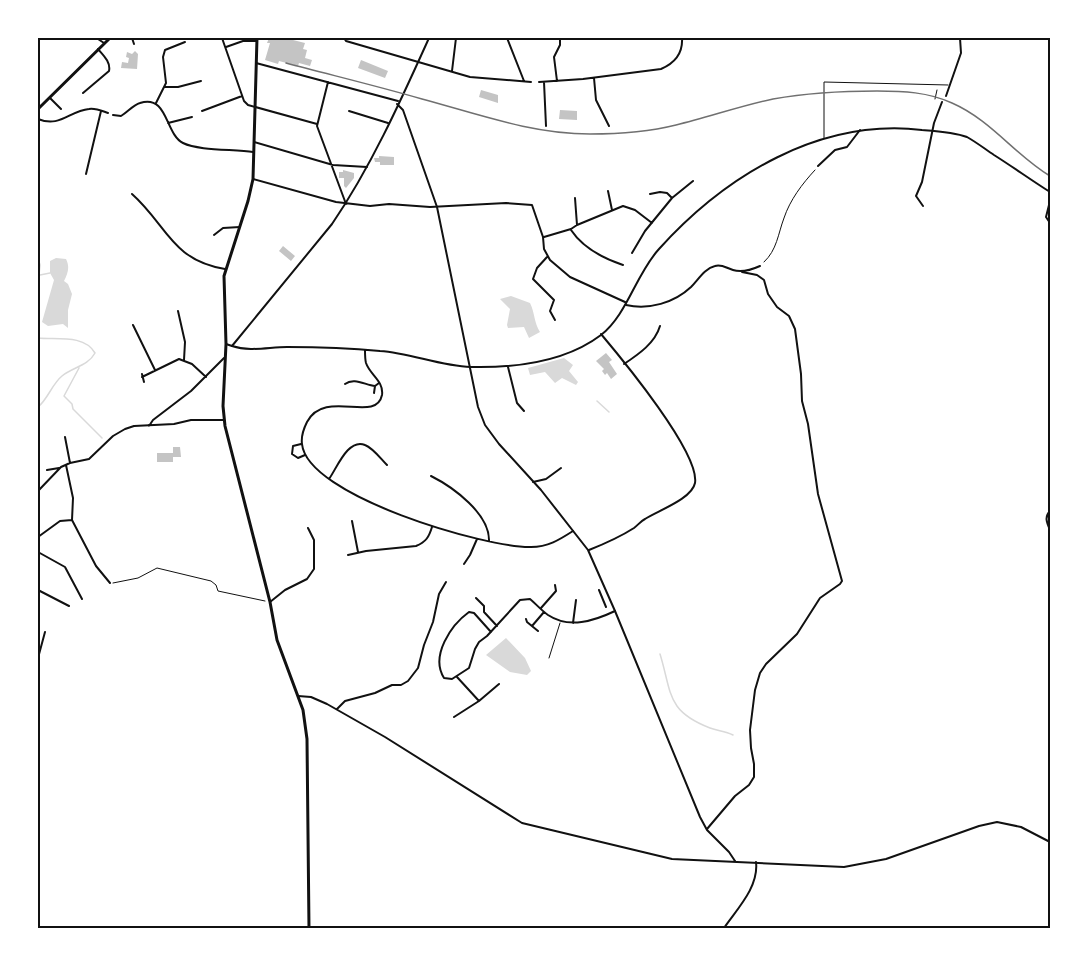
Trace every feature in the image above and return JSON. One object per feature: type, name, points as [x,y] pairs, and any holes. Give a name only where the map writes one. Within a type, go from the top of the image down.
[{"type":"main road","points":[[38,109],[110,38]]},
{"type":"main road","points":[[256,39],[253,179],[240,227],[225,269],[224,420],[270,602],[277,640],[303,710],[307,740],[309,928]]},
{"type":"street","points":[[92,38],[104,43]]},
{"type":"street","points":[[132,38],[134,44]]},
{"type":"street","points":[[222,38],[242,96],[248,105],[317,124]]},
{"type":"street","points":[[232,346],[346,204],[367,167],[429,38]]},
{"type":"street","points":[[452,71],[456,38]]},
{"type":"street","points":[[507,38],[524,81]]},
{"type":"street","points":[[539,82],[594,78],[656,70],[669,66],[680,52],[682,38]]},
{"type":"street","points":[[946,96],[961,53],[960,38]]},
{"type":"street","points":[[226,47],[256,39]]},
{"type":"street","points":[[345,39],[470,76],[531,82]]},
{"type":"street","points":[[554,40],[560,39],[554,57],[558,72],[557,81]]},
{"type":"street","points":[[156,103],[166,80],[163,57],[165,50],[185,42]]},
{"type":"street","points":[[83,93],[109,70],[107,60],[98,49]]},
{"type":"street","points":[[256,63],[398,101],[437,207],[478,407],[485,425],[588,550],[707,830],[735,861]]},
{"type":"street","points":[[594,78],[597,100],[609,126]]},
{"type":"street","points":[[164,87],[178,87],[201,81]]},
{"type":"street","points":[[328,82],[317,124],[346,204]]},
{"type":"street","points":[[544,82],[546,126]]},
{"type":"street","points":[[202,111],[242,96]]},
{"type":"street","points":[[49,98],[61,109]]},
{"type":"street","points":[[113,115],[121,116],[143,102],[156,103],[163,110],[176,138],[187,145],[253,152]]},
{"type":"street","points":[[922,206],[916,196],[922,182],[932,131],[942,102]]},
{"type":"street","points":[[38,119],[58,121],[87,109],[108,113]]},
{"type":"street","points":[[86,174],[101,111]]},
{"type":"street","points":[[349,111],[388,123]]},
{"type":"street","points":[[168,123],[192,117]]},
{"type":"street","points":[[226,344],[245,349],[291,347],[395,352],[446,365],[471,367],[508,367],[543,361],[561,355],[601,334],[616,318],[639,276],[658,249],[737,179],[824,138],[860,130],[899,127],[966,137],[1050,192]]},
{"type":"street","points":[[818,166],[835,150],[847,147],[860,130]]},
{"type":"street","points":[[254,142],[333,165],[367,167]]},
{"type":"street","points":[[253,179],[346,204],[437,207],[482,203],[532,205],[548,257],[570,278],[625,303],[646,308],[670,300],[691,286],[699,276],[713,266],[722,265],[757,275],[764,280],[768,294],[777,307],[789,316],[795,329],[801,391],[818,494],[842,580],[840,584],[820,598],[797,634],[766,664],[760,673],[755,690],[750,730],[754,764],[753,777],[749,785],[735,796],[707,830]]},
{"type":"street","points":[[632,252],[672,198],[693,181]]},
{"type":"street","points":[[608,191],[612,210]]},
{"type":"street","points":[[650,194],[667,193],[672,198]]},
{"type":"street","points":[[132,194],[180,251],[210,267],[225,269]]},
{"type":"street","points":[[575,198],[577,225]]},
{"type":"street","points":[[1050,201],[1047,217],[1050,223]]},
{"type":"street","points":[[543,237],[571,229],[623,206],[629,207],[651,224]]},
{"type":"street","points":[[214,235],[223,228],[240,227]]},
{"type":"street","points":[[571,229],[578,240],[598,255],[623,265]]},
{"type":"street","points":[[548,257],[537,268],[534,279],[554,300],[550,311],[555,320]]},
{"type":"street","points":[[742,272],[760,266]]},
{"type":"street","points":[[177,311],[182,321],[185,342],[184,360]]},
{"type":"street","points":[[133,325],[155,370]]},
{"type":"street","points":[[624,364],[642,351],[658,333],[660,326]]},
{"type":"street","points":[[588,550],[627,531],[686,497],[692,491],[695,483],[691,462],[656,402],[601,334]]},
{"type":"street","points":[[365,350],[366,363],[379,383],[382,395],[380,400],[370,407],[328,406],[316,412],[306,423],[302,444],[305,455],[320,472],[355,496],[432,526],[477,539],[521,547],[538,547],[551,544],[573,531]]},
{"type":"street","points":[[150,426],[153,420],[191,391],[224,358]]},
{"type":"street","points":[[144,382],[142,376],[178,359],[184,360],[206,377]]},
{"type":"street","points":[[508,367],[517,403],[524,411]]},
{"type":"street","points":[[345,384],[348,381],[359,381],[375,386]]},
{"type":"street","points":[[374,393],[375,386],[379,383]]},
{"type":"street","points":[[47,470],[89,459],[107,441],[134,426],[174,424],[191,420],[224,420]]},
{"type":"street","points":[[65,437],[70,463]]},
{"type":"street","points":[[302,444],[293,447],[292,454],[298,458],[305,455]]},
{"type":"street","points":[[329,479],[346,451],[351,446],[359,444],[366,445],[387,465]]},
{"type":"street","points":[[66,465],[74,506],[72,520],[96,566],[110,583]]},
{"type":"street","points":[[38,491],[61,467]]},
{"type":"street","points":[[533,482],[546,479],[561,468]]},
{"type":"street","points":[[431,476],[453,489],[474,510],[488,527],[489,541]]},
{"type":"street","points":[[1050,511],[1046,517],[1050,530]]},
{"type":"street","points":[[38,537],[60,521],[72,520]]},
{"type":"street","points":[[352,521],[358,552]]},
{"type":"street","points":[[348,555],[416,546],[428,538],[432,526]]},
{"type":"street","points":[[270,602],[285,590],[307,579],[314,569],[315,547],[308,528]]},
{"type":"street","points":[[464,564],[477,539]]},
{"type":"street","points":[[38,552],[65,567],[82,599]]},
{"type":"street","points":[[336,709],[345,701],[408,681],[418,668],[433,622],[439,594],[446,582]]},
{"type":"street","points":[[541,609],[556,591],[555,585]]},
{"type":"street","points":[[38,590],[69,606]]},
{"type":"street","points":[[599,590],[606,607]]},
{"type":"street","points":[[553,594],[556,597]]},
{"type":"street","points":[[601,596],[608,594]]},
{"type":"street","points":[[476,597],[484,606],[484,612],[497,626]]},
{"type":"street","points":[[490,632],[474,613],[469,612],[450,632],[441,652],[438,665],[444,678],[449,680],[457,677],[469,668],[475,649],[520,600],[530,599],[544,612],[561,621],[573,623],[591,620],[615,610]]},
{"type":"street","points":[[573,623],[576,600]]},
{"type":"street","points":[[532,626],[544,612]]},
{"type":"street","points":[[526,619],[538,631]]},
{"type":"street","points":[[38,658],[45,632]]},
{"type":"street","points":[[457,677],[479,701]]},
{"type":"street","points":[[454,717],[479,701],[499,684]]},
{"type":"street","points":[[298,696],[311,697],[336,709],[404,748],[522,823],[672,859],[818,867],[855,866],[886,859],[998,822],[1014,824],[1050,842]]},
{"type":"street","points":[[724,928],[754,881],[757,871],[756,862]]},
{"type":"lane","points":[[824,138],[824,82],[896,83],[914,86],[949,85]]},
{"type":"lane","points":[[549,658],[561,621]]},
{"type":"path","points":[[935,99],[937,90]]},
{"type":"path","points":[[760,266],[770,257],[793,199],[818,166]]},
{"type":"path","points":[[110,583],[138,578],[157,568],[211,581],[216,585],[218,591],[224,594],[270,602]]},
{"type":"shaded area","points":[[56,258],[66,259],[68,265],[64,281],[68,284],[72,294],[68,310],[68,328],[63,324],[48,326],[42,322],[54,280],[50,273],[50,261]]},
{"type":"shaded area","points":[[511,296],[530,303],[540,332],[529,338],[524,327],[508,328],[510,309],[500,299]]},
{"type":"shaded area","points":[[564,358],[573,365],[569,371],[578,382],[576,385],[562,378],[555,383],[545,372],[530,375],[528,368]]},
{"type":"shaded area","points":[[506,638],[525,658],[531,671],[527,675],[510,672],[486,655]]},
{"type":"building","points":[[269,38],[285,38],[305,43],[303,49],[307,50],[305,58],[312,60],[310,66],[299,63],[298,66],[279,61],[278,64],[265,60],[270,43],[267,43]]},
{"type":"building","points":[[135,51],[138,54],[137,69],[121,68],[122,62],[128,63],[127,52],[132,54]]},
{"type":"building","points":[[361,60],[388,71],[385,78],[358,68]]},
{"type":"building","points":[[481,90],[498,95],[498,103],[479,97]]},
{"type":"building","points":[[560,110],[577,111],[577,120],[559,119]]},
{"type":"building","points":[[379,156],[394,157],[394,165],[380,165],[380,162],[375,162],[374,158],[379,158]]},
{"type":"building","points":[[343,170],[354,173],[354,178],[346,188],[344,178],[339,178],[339,172]]},
{"type":"building","points":[[283,246],[295,256],[291,261],[279,251]]},
{"type":"building","points":[[606,353],[612,360],[609,362],[617,374],[611,379],[607,373],[605,375],[602,371],[604,369],[596,361]]},
{"type":"building","points":[[173,447],[180,447],[181,457],[173,457],[173,462],[157,462],[157,453],[173,453]]},
{"type":"waterway","points":[[38,258],[40,265],[38,285]]},
{"type":"waterway","points":[[40,275],[50,273]]},
{"type":"waterway","points":[[38,338],[77,340],[90,347],[95,353],[84,364],[59,379],[38,407]]},
{"type":"waterway","points":[[79,368],[64,396],[72,404],[73,409],[102,438]]},
{"type":"waterway","points":[[597,401],[609,412]]},
{"type":"waterway","points":[[660,654],[669,690],[685,715],[710,728],[733,735]]},
{"type":"railway","points":[[286,63],[505,122],[568,133],[612,134],[655,129],[773,99],[799,95],[864,91],[915,93],[934,96],[966,110],[1050,176]]}]
